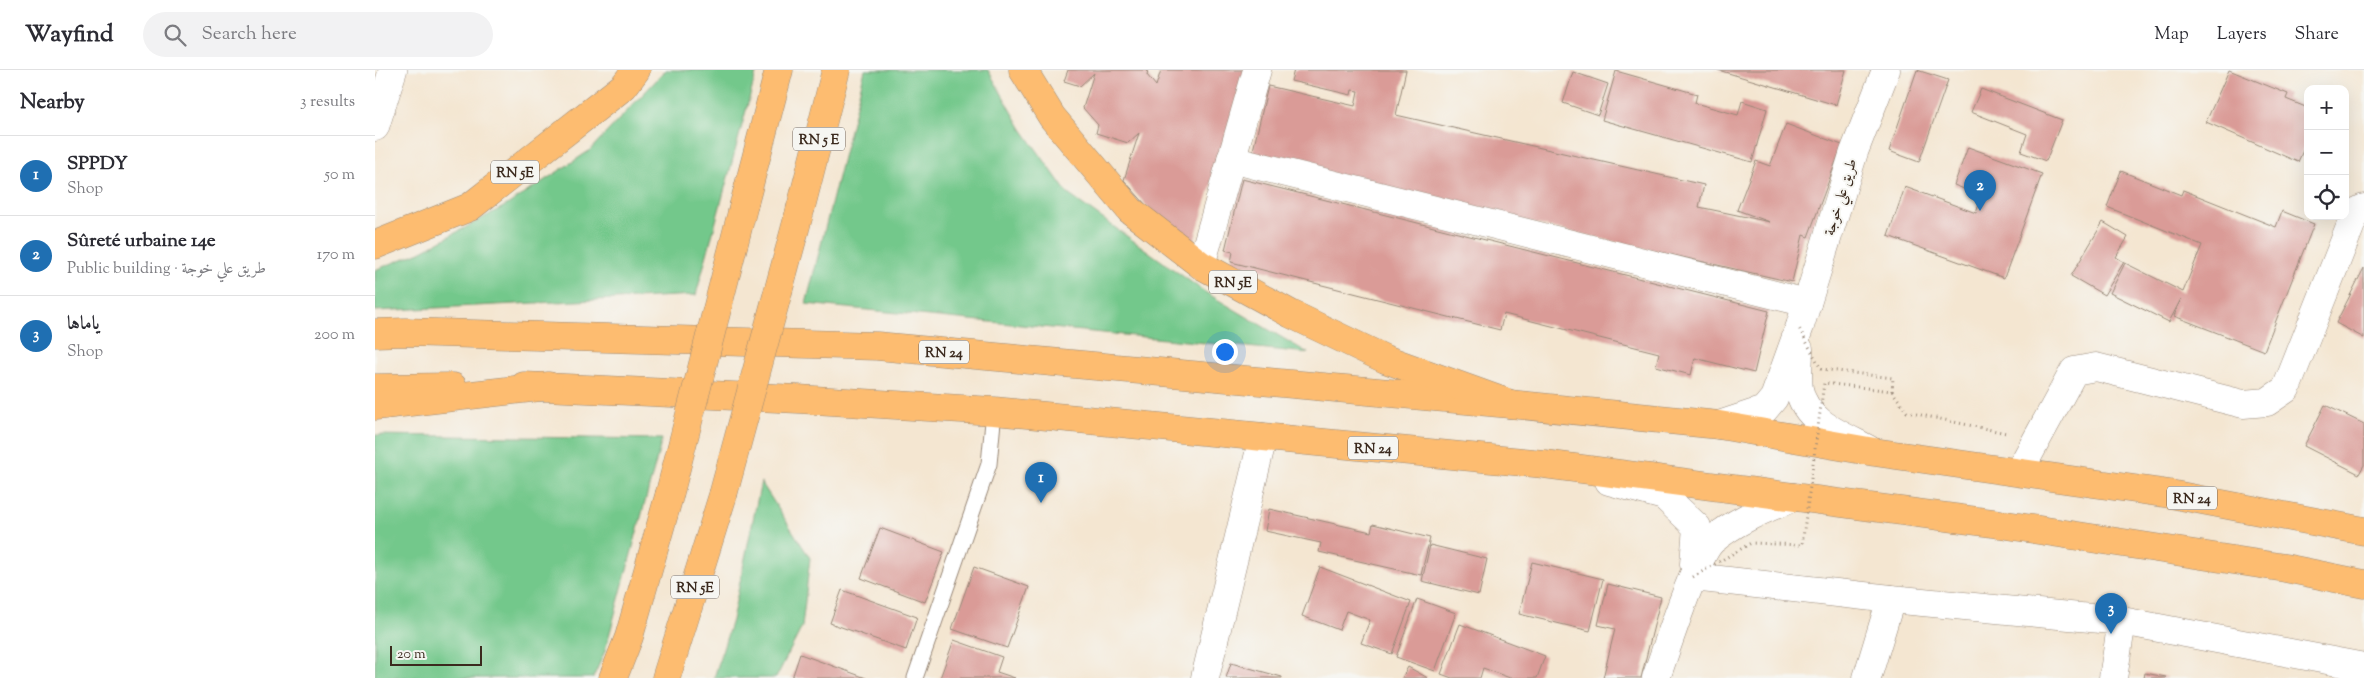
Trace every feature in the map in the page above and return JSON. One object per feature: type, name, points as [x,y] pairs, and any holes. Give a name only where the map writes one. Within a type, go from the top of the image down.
[{"type":"highway","name":"RN 5E","points":[[375,245],[470,207],[624,86],[636,70]]},
{"type":"highway","points":[[613,678],[629,637],[669,496],[779,70]]},
{"type":"highway","name":"RN 5 E","points":[[801,208],[837,70]]},
{"type":"highway","name":"RN 5E","points":[[1023,70],[1052,117],[1130,210],[1201,265],[1291,314],[1385,359],[1510,404]]},
{"type":"highway","name":"RN 5E","points":[[666,678],[723,495],[801,208]]},
{"type":"highway","name":"RN 24","points":[[375,333],[415,332],[877,346],[1510,404],[1719,425],[1873,452],[2170,494],[2364,530]]},
{"type":"highway","points":[[375,406],[549,386]]},
{"type":"highway","name":"RN 24","points":[[375,388],[549,386],[993,411],[1544,464],[2009,526],[2285,568],[2364,584]]},
{"type":"street","points":[[375,127],[393,70]]},
{"type":"street","points":[[1201,265],[1257,70]]},
{"type":"street","name":"طريق علي خوجة","points":[[1802,319],[1854,152],[1886,70]]},
{"type":"street","points":[[1231,159],[1802,319]]},
{"type":"street","points":[[2019,472],[2035,439],[2074,371],[2097,367],[2243,404],[2267,402],[2286,389],[2357,212],[2364,208]]},
{"type":"street","points":[[1719,425],[1764,410],[1774,398],[1802,319]]},
{"type":"street","points":[[1802,319],[1799,389],[1807,409],[1824,426],[1873,452]]},
{"type":"street","points":[[1205,678],[1263,437]]},
{"type":"street","points":[[1544,464],[1664,496],[1697,527],[1693,578]]},
{"type":"street","points":[[1656,678],[1693,578],[1711,541],[1742,520],[1794,497]]},
{"type":"street","points":[[1693,578],[2122,621],[2364,667]]},
{"type":"street","points":[[1867,678],[1891,599]]},
{"type":"street","points":[[2113,678],[2122,621]]},
{"type":"lane","points":[[915,678],[989,464],[993,411]]},
{"type":"path","points":[[1802,319],[1821,369],[1893,378],[1892,391],[1907,412],[2035,439]]},
{"type":"path","points":[[1693,578],[1751,543],[1803,545],[1824,383],[1892,391]]},
{"type":"green space","points":[[666,70],[757,70],[696,295],[375,311],[375,270],[420,252],[507,205],[589,151]]},
{"type":"green space","points":[[865,70],[988,70],[1022,129],[1068,194],[1205,292],[1308,353],[806,304]]},
{"type":"green space","points":[[375,435],[662,439],[605,651],[593,678],[375,678]]},
{"type":"green space","points":[[761,482],[810,558],[802,627],[776,678],[714,678],[732,620]]},
{"type":"building","points":[[1068,70],[1148,70],[1147,75],[1156,86],[1161,70],[1247,70],[1193,244],[1176,239],[1124,180],[1139,133],[1128,143],[1096,133],[1098,125],[1083,108],[1094,73],[1080,86],[1064,81]]},
{"type":"building","points":[[1294,70],[1406,70],[1396,115],[1704,185],[1699,207],[1770,222],[1737,210],[1756,161],[1770,166],[1786,124],[1842,145],[1808,237],[1803,235],[1792,282],[1251,159],[1268,86],[1355,106],[1358,91],[1352,90],[1351,95],[1291,81]]},
{"type":"building","points":[[1718,70],[1846,70],[1836,105]]},
{"type":"building","points":[[1917,70],[1948,80],[1919,162],[1889,151]]},
{"type":"building","points":[[2229,70],[2288,94],[2286,99],[2304,106],[2304,148],[2298,162],[2206,122]]},
{"type":"building","points":[[1616,71],[1697,94],[1695,103],[1738,115],[1742,101],[1767,109],[1752,162],[1602,120]]},
{"type":"building","points":[[1573,72],[1608,84],[1598,115],[1563,103]]},
{"type":"building","points":[[1981,89],[2062,120],[2046,161],[2021,152],[2027,134],[1971,112]]},
{"type":"building","points":[[1968,147],[2042,174],[2004,278],[1888,236],[1905,187],[1976,213],[1982,196],[1954,185]]},
{"type":"building","points":[[2121,171],[2181,195],[2183,190],[2276,227],[2282,211],[2314,224],[2264,351],[2174,316],[2181,299],[2169,322],[2110,293],[2125,263],[2183,292],[2202,245],[2107,207]]},
{"type":"building","points":[[1242,179],[1769,311],[1754,373],[1695,358],[1691,375],[1656,366],[1659,353],[1504,314],[1500,330],[1231,262],[1233,252],[1225,250]]},
{"type":"building","points":[[2103,222],[2128,237],[2116,257],[2124,262],[2104,295],[2071,276]]},
{"type":"building","points":[[2364,268],[2364,338],[2336,323]]},
{"type":"building","points":[[2325,405],[2364,424],[2364,465],[2359,474],[2304,446]]},
{"type":"building","points":[[1269,509],[1371,532],[1373,524],[1430,538],[1421,575],[1319,552],[1321,543],[1265,531]]},
{"type":"building","points":[[880,528],[944,552],[925,602],[861,578]]},
{"type":"building","points":[[1430,545],[1487,559],[1479,595],[1422,581]]},
{"type":"building","points":[[1532,562],[1603,579],[1590,631],[1519,614]]},
{"type":"building","points":[[974,567],[1029,587],[1007,648],[952,629]]},
{"type":"building","points":[[1320,567],[1411,602],[1392,654],[1361,643],[1370,620],[1346,611],[1339,630],[1302,616]]},
{"type":"building","points":[[1608,584],[1661,597],[1641,678],[1603,678],[1615,629],[1598,625]]},
{"type":"building","points":[[842,590],[917,617],[906,650],[830,623]]},
{"type":"building","points":[[1417,599],[1456,613],[1435,671],[1396,657]]},
{"type":"building","points":[[1460,624],[1545,656],[1537,678],[1510,678],[1483,668],[1480,678],[1452,678],[1441,674]]},
{"type":"building","points":[[954,640],[1002,657],[997,672],[1015,678],[940,678]]},
{"type":"building","points":[[800,654],[866,678],[792,678]]},
{"type":"building","points":[[1231,663],[1282,677],[1282,678],[1226,678]]},
{"type":"building","points":[[1408,667],[1428,678],[1402,678]]},
{"type":"building","points":[[2145,673],[2166,677],[2166,678],[2144,678]]},
{"type":"place","name":"Sûreté urbaine 14e","points":[[1980,211]]},
{"type":"place","name":"SPPDY","points":[[1041,503]]},
{"type":"place","name":"ياماها","points":[[2111,634]]}]
